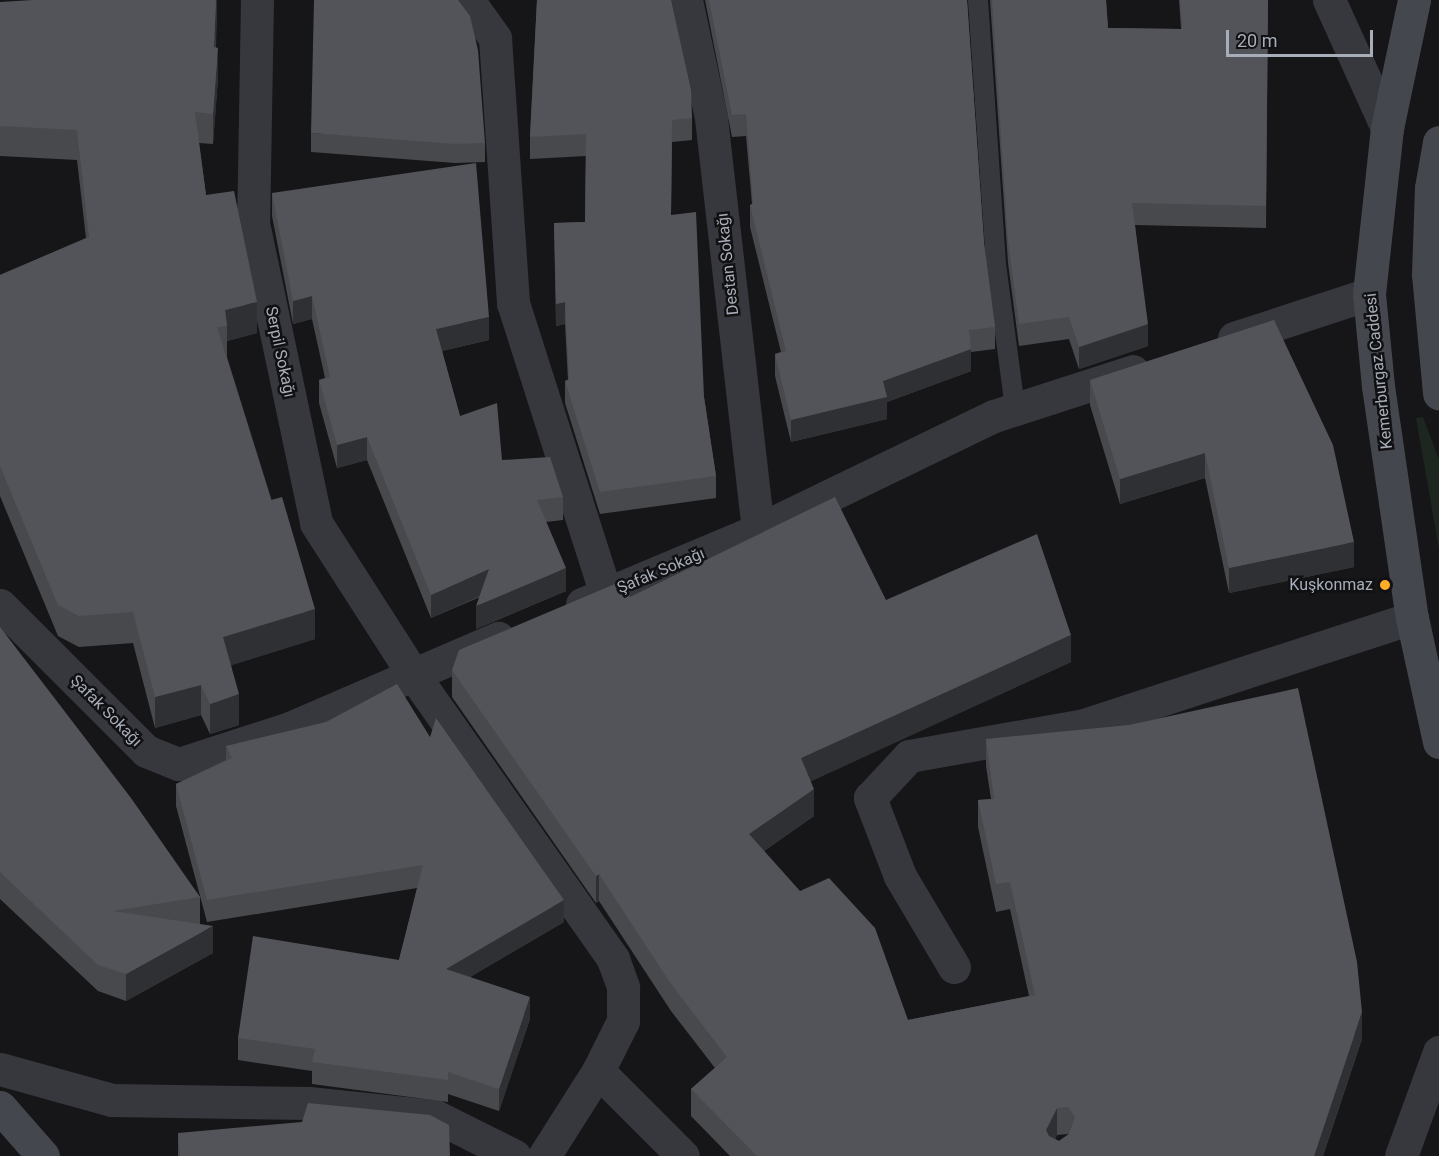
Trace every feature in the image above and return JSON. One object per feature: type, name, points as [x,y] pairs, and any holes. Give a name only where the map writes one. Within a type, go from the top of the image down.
[{"type":"main road","name":"Kemerburgaz Caddesi","points":[[1414,0],[1387,128],[1369,294],[1378,386],[1412,618],[1436,720]]},
{"type":"main road","points":[[1439,142],[1431,188],[1428,274],[1439,393]]},
{"type":"main road","points":[[0,1107],[43,1156]]},
{"type":"street","name":"Serpil Sokağı","points":[[257,0],[253,223],[316,523],[413,674],[613,959],[623,987],[623,1021],[598,1071],[544,1156]]},
{"type":"street","points":[[468,0],[495,38],[513,303],[606,594]]},
{"type":"street","name":"Destan Sokağı","points":[[686,0],[711,117],[758,530]]},
{"type":"street","points":[[1329,0],[1387,128]]},
{"type":"street","points":[[1203,348],[1369,294]]},
{"type":"street","name":"Şafak Sokağı","points":[[0,605],[146,751],[179,764],[290,728],[413,674],[758,530],[1015,409],[1159,363]]},
{"type":"street","points":[[954,967],[900,876],[870,798],[909,756],[1084,725],[1412,618]]},
{"type":"street","points":[[1402,1154],[1439,1052]]},
{"type":"street","points":[[0,1069],[112,1100],[309,1103],[435,1116],[515,1156]]},
{"type":"street","points":[[598,1071],[683,1156]]},
{"type":"street","points":[[1402,1154],[1430,1111],[1439,1105]]},
{"type":"lane","points":[[978,0],[996,264],[1015,409]]},
{"type":"shaded area","points":[[1423,417],[1439,460],[1439,549],[1416,418]]},
{"type":"building","points":[[216,0],[214,47],[218,48],[213,114],[195,112],[206,195],[234,191],[257,302],[225,310],[227,326],[217,327],[271,500],[282,497],[315,609],[223,637],[239,694],[210,704],[201,685],[155,697],[133,612],[79,616],[58,605],[0,466],[0,275],[89,237],[77,130],[0,126],[0,2]]},
{"type":"building","points":[[314,0],[458,0],[470,16],[478,50],[485,143],[455,144],[311,133]]},
{"type":"building","points":[[537,0],[671,0],[691,90],[692,118],[672,120],[671,215],[696,212],[704,397],[716,476],[600,492],[565,381],[569,379],[565,302],[556,304],[554,223],[585,222],[586,134],[530,137]]},
{"type":"building","points":[[709,0],[967,0],[984,243],[995,327],[969,330],[971,349],[883,381],[887,397],[791,420],[775,354],[786,351],[750,205],[753,204],[746,114],[732,115]]},
{"type":"building","points":[[992,0],[1106,0],[1108,28],[1182,29],[1180,0],[1268,0],[1266,206],[1132,203],[1148,324],[1079,347],[1069,317],[1019,324],[1008,241]]},
{"type":"building","points":[[476,163],[489,317],[436,329],[460,416],[497,403],[502,460],[550,457],[563,497],[537,500],[566,568],[476,606],[489,569],[431,595],[367,437],[337,445],[319,380],[330,377],[312,296],[293,301],[272,193]]},
{"type":"building","points":[[1274,320],[1333,445],[1354,542],[1229,568],[1205,453],[1120,479],[1090,380]]},
{"type":"building","points":[[835,497],[886,600],[1037,534],[1071,635],[801,758],[814,789],[749,834],[800,891],[829,878],[875,928],[908,1020],[1035,995],[1010,882],[996,884],[978,800],[994,799],[986,739],[1129,725],[1298,688],[1357,962],[1362,1012],[1314,1156],[757,1156],[691,1089],[727,1057],[671,984],[599,874],[596,876],[452,670],[459,650],[622,581],[630,597]],"holes":[[[1068,1107],[1075,1117],[1069,1134],[1059,1141],[1049,1136],[1046,1130],[1057,1108]]]},
{"type":"building","points":[[0,627],[131,798],[200,897],[113,911],[213,926],[126,974],[98,965],[0,872]]},
{"type":"building","points":[[397,684],[430,737],[436,718],[564,900],[446,969],[530,997],[499,1089],[448,1072],[448,1080],[312,1062],[315,1049],[238,1038],[253,936],[399,960],[423,865],[207,900],[176,784],[232,758],[226,746],[326,722]]},
{"type":"building","points":[[308,1103],[430,1115],[449,1125],[450,1156],[180,1156],[178,1133],[302,1122]]},
{"type":"place","name":"Kuşkonmaz","points":[[1385,585]]}]
